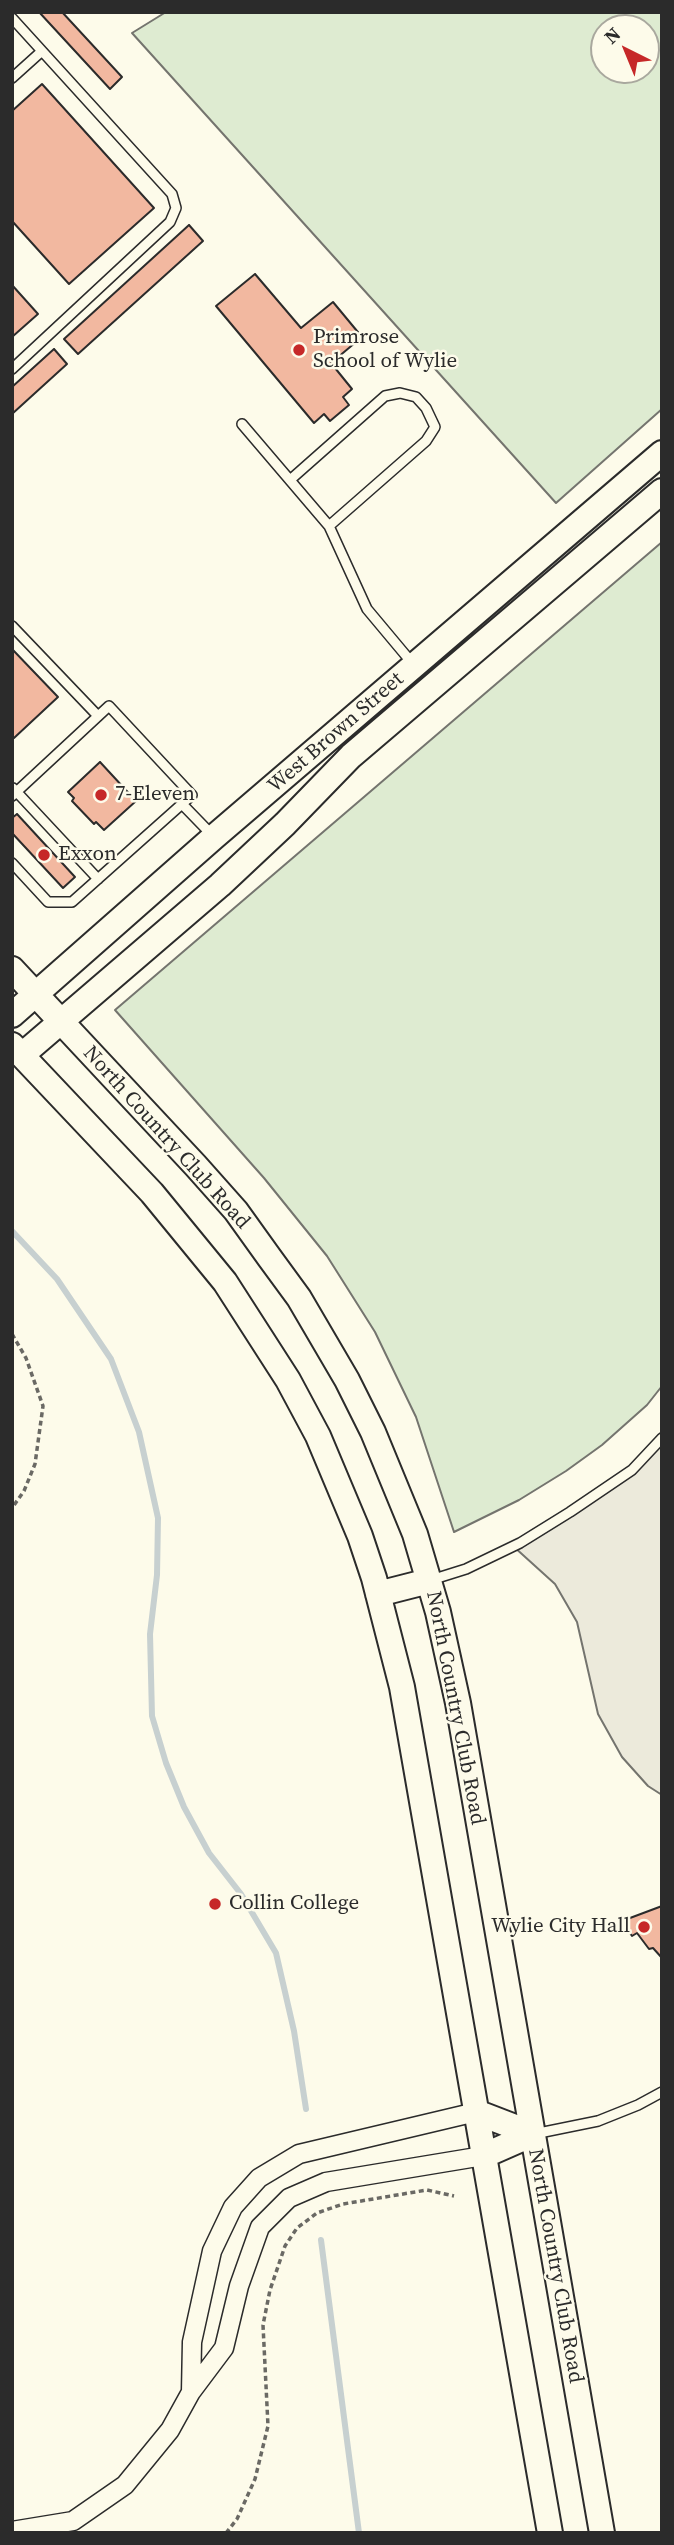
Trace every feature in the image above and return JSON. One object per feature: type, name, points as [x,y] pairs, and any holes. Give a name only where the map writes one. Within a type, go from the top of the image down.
[{"type":"main road","name":"West Brown Street","points":[[12,1015],[214,837],[662,453]]},
{"type":"main road","name":"West Brown Street","points":[[15,1054],[61,1021],[220,885],[285,824],[351,756],[662,491]]},
{"type":"main road","points":[[351,756],[395,708],[415,676],[414,666]]},
{"type":"main road","name":"North Country Club Road","points":[[12,969],[236,1211],[299,1298],[348,1380],[373,1432],[415,1534],[447,1649],[458,1703],[602,2533]]},
{"type":"main road","points":[[15,1054],[152,1193],[194,1242],[238,1302],[288,1380],[318,1436],[345,1496],[379,1594],[402,1687],[550,2533]]},
{"type":"main road","points":[[379,1594],[429,1580]]},
{"type":"main road","points":[[476,2112],[533,2134]]},
{"type":"main road","points":[[484,2156],[533,2134]]},
{"type":"street","points":[[191,2392],[192,2342],[212,2251],[233,2207],[258,2178],[299,2154],[476,2112]]},
{"type":"street","points":[[12,2531],[73,2521],[125,2486],[170,2430],[191,2392],[224,2348],[239,2286],[260,2227],[289,2198],[326,2182],[484,2156]]},
{"type":"lane","points":[[12,18],[172,194],[176,208],[170,222],[12,369]]},
{"type":"lane","points":[[12,78],[42,51]]},
{"type":"lane","points":[[290,480],[385,396],[400,393],[416,397],[426,408],[435,427],[426,441],[328,526]]},
{"type":"lane","points":[[242,424],[328,526],[367,609],[414,666]]},
{"type":"lane","points":[[12,626],[98,716]]},
{"type":"lane","points":[[12,863],[48,902],[72,902],[183,804],[192,795],[109,706],[14,792],[98,879]]},
{"type":"lane","points":[[183,804],[214,837]]},
{"type":"lane","points":[[429,1580],[466,1569],[520,1543],[632,1470],[662,1438]]},
{"type":"lane","points":[[533,2134],[598,2121],[662,2092]]},
{"type":"path","points":[[12,1334],[26,1358],[43,1406],[35,1464],[12,1508]]},
{"type":"path","points":[[226,2533],[237,2519],[255,2479],[268,2426],[263,2326],[285,2246],[297,2228],[317,2213],[343,2204],[427,2190],[454,2196]]},
{"type":"green space","points":[[166,12],[662,12],[662,409],[556,503],[132,33]]},
{"type":"green space","points":[[662,542],[662,1386],[647,1405],[602,1445],[566,1471],[519,1500],[454,1532],[416,1417],[375,1332],[327,1256],[264,1178],[115,1010]]},
{"type":"shaded area","points":[[662,1436],[662,1795],[648,1786],[622,1757],[598,1714],[577,1622],[555,1584],[513,1546],[632,1470]]},
{"type":"building","points":[[39,12],[62,12],[122,77],[110,89]]},
{"type":"building","points":[[42,84],[154,208],[69,284],[12,221],[12,111]]},
{"type":"building","points":[[189,225],[203,241],[78,354],[64,339]]},
{"type":"building","name":"Primrose School of Wylie","points":[[255,274],[301,328],[333,302],[362,337],[331,363],[352,389],[343,397],[349,405],[330,421],[324,414],[314,423],[216,306]]},
{"type":"building","points":[[12,285],[38,314],[12,337]]},
{"type":"building","points":[[54,349],[67,364],[12,414],[12,387]]},
{"type":"building","points":[[12,649],[58,697],[14,738],[12,736]]},
{"type":"building","name":"7-Eleven","points":[[100,762],[136,801],[104,830],[96,822],[94,824],[72,801],[74,798],[68,792]]},
{"type":"building","name":"Exxon","points":[[17,814],[75,877],[63,888],[12,833],[12,818]]},
{"type":"building","name":"Wylie City Hall","points":[[662,1906],[662,1958],[653,1948],[649,1949],[637,1933],[632,1936],[622,1921]]},
{"type":"waterway","points":[[12,1231],[57,1279],[111,1359],[139,1432],[158,1518],[157,1575],[150,1634],[152,1716],[166,1763],[184,1807],[209,1853],[241,1894],[276,1953],[294,2031],[306,2109]]},
{"type":"waterway","points":[[321,2240],[359,2533]]},
{"type":"place","name":"Primrose School of Wylie","points":[[299,350]]},
{"type":"place","name":"7-Eleven","points":[[101,795]]},
{"type":"place","name":"Exxon","points":[[44,855]]},
{"type":"place","name":"Collin College","points":[[215,1904]]},
{"type":"place","name":"Wylie City Hall","points":[[644,1927]]}]
